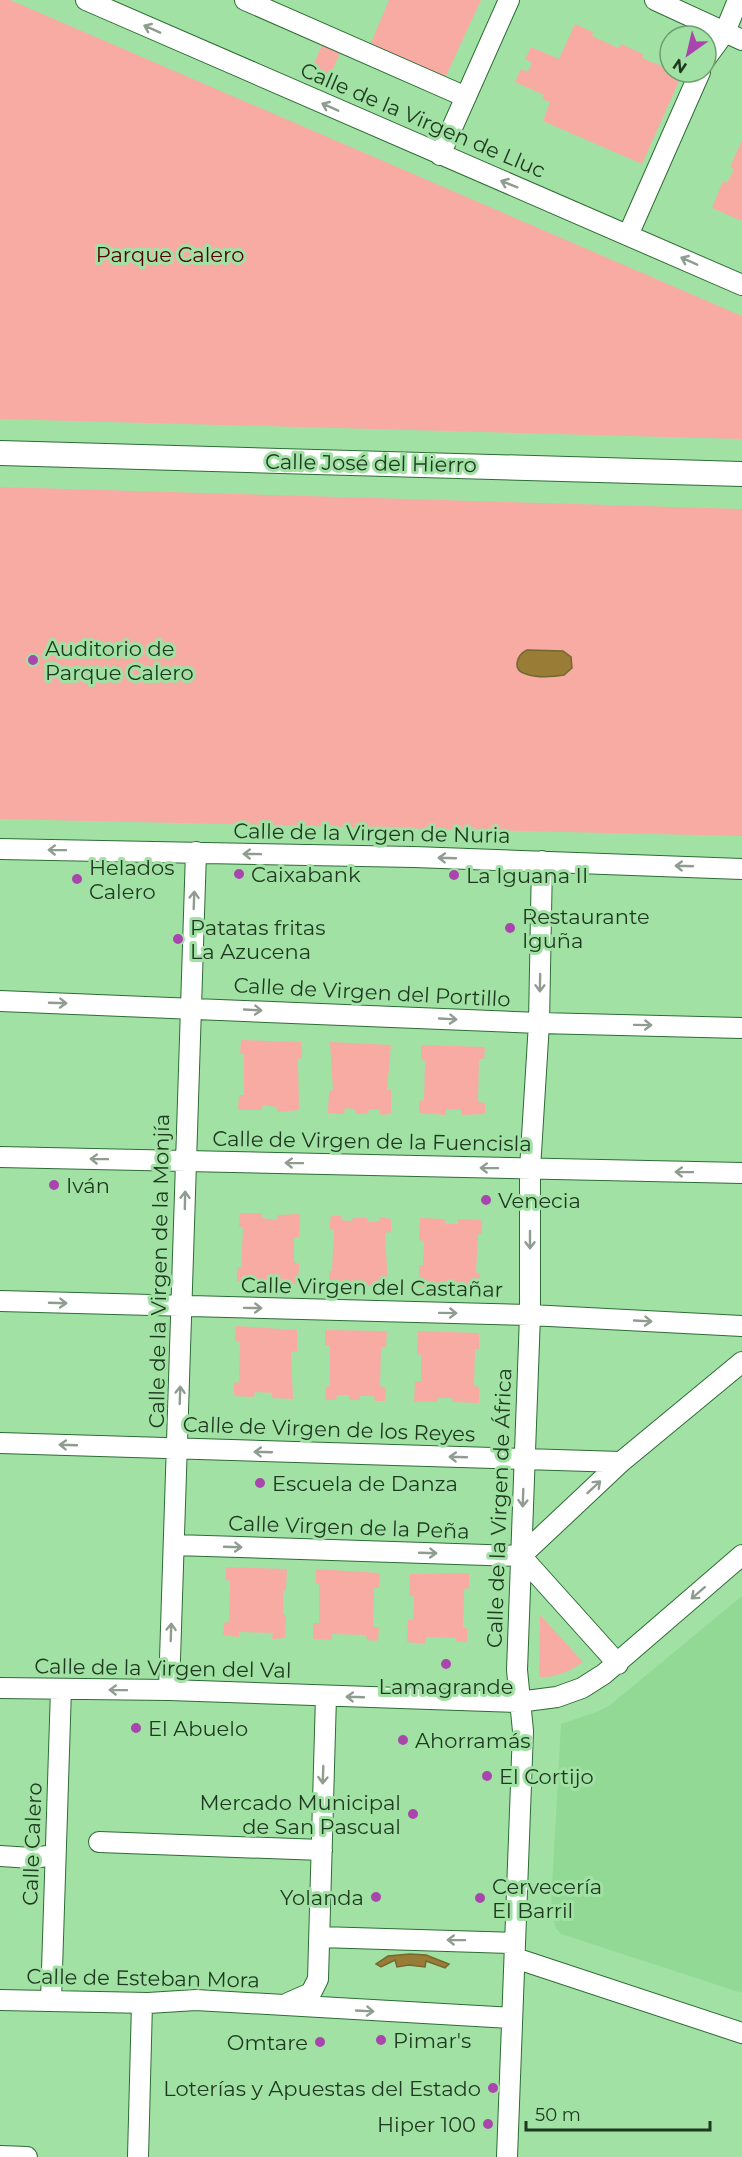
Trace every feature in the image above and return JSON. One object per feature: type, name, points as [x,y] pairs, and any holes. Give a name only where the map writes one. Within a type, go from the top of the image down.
[{"type":"street","name":"Calle de la Virgen de Lluc","points":[[86,0],[440,155],[629,233],[742,285]]},
{"type":"street","points":[[245,0],[466,97]]},
{"type":"street","points":[[656,0],[733,36]]},
{"type":"street","points":[[718,48],[733,36],[738,0]]},
{"type":"street","points":[[440,155],[504,2]]},
{"type":"street","points":[[629,233],[695,84]]},
{"type":"street","name":"Calle José del Hierro","points":[[0,453],[742,474]]},
{"type":"street","name":"Calle de la Virgen de Nuria","points":[[0,849],[196,852],[742,868]]},
{"type":"street","name":"Calle de la Virgen de la Monjía","points":[[169,1690],[179,1449],[196,852]]},
{"type":"street","name":"Calle de la Virgen de África","points":[[507,2157],[523,1731],[518,1702],[521,1556],[530,1315],[530,1169],[539,1023],[542,861]]},
{"type":"street","name":"Calle de Virgen del Portillo","points":[[0,1001],[539,1023],[742,1028]]},
{"type":"street","name":"Calle de Virgen de la Fuencisla","points":[[0,1157],[742,1173]]},
{"type":"street","name":"Calle Virgen del Castañar","points":[[0,1301],[530,1315],[742,1326]]},
{"type":"street","points":[[618,1664],[521,1556],[621,1462],[742,1362]]},
{"type":"street","name":"Calle de Virgen de los Reyes","points":[[0,1443],[621,1462]]},
{"type":"street","name":"Calle Virgen de la Peña","points":[[174,1545],[521,1556]]},
{"type":"street","name":"Calle de la Virgen del Val","points":[[0,1688],[169,1690],[518,1702],[557,1697],[582,1688],[618,1664],[742,1555]]},
{"type":"street","name":"Calle Calero","points":[[51,2001],[61,1689]]},
{"type":"street","points":[[326,1696],[318,1979],[320,1993],[327,2002],[339,2010]]},
{"type":"street","points":[[99,1842],[322,1850]]},
{"type":"street","points":[[0,1856],[32,1858],[56,1855]]},
{"type":"street","points":[[320,1937],[515,1950],[742,2034]]},
{"type":"street","name":"Calle de Esteban Mora","points":[[286,2004],[302,1999],[311,1993],[318,1979]]},
{"type":"street","name":"Calle de Esteban Mora","points":[[0,2000],[142,2003],[196,2000],[286,2004],[339,2010],[512,2018]]},
{"type":"street","points":[[138,2157],[142,2003]]},
{"type":"street","points":[[0,2156],[27,2157]]},
{"type":"shaded area","points":[[527,650],[563,651],[571,657],[572,668],[564,675],[550,677],[521,672],[517,662]]},
{"type":"shaded area","points":[[742,1596],[742,1993],[561,1934],[555,1927],[551,1906],[561,1724],[610,1705]]},
{"type":"shaded area","points":[[426,1955],[449,1964],[445,1968],[426,1961],[425,1967],[409,1965],[397,1967],[395,1960],[381,1967],[376,1964],[388,1956]]},
{"type":"green space","name":"Parque Calero","points":[[0,0],[10,0],[742,316],[742,439],[0,419]]},
{"type":"green space","points":[[389,0],[481,0],[445,78],[370,45]]},
{"type":"green space","points":[[575,24],[593,32],[592,36],[618,48],[621,44],[643,54],[642,58],[658,65],[658,84],[678,84],[642,164],[543,121],[550,102],[542,99],[544,95],[515,82],[521,69],[528,72],[532,63],[525,59],[531,47],[559,59]]},
{"type":"green space","points":[[322,45],[340,53],[329,78],[311,70]]},
{"type":"green space","points":[[742,140],[742,221],[712,208],[723,181],[727,183],[734,169],[730,167]]},
{"type":"green space","points":[[0,487],[742,509],[742,836],[0,819]]},
{"type":"green space","points":[[241,1040],[301,1042],[302,1058],[298,1059],[299,1110],[277,1112],[277,1107],[263,1105],[261,1110],[238,1110],[239,1095],[244,1095],[244,1054],[240,1054]]},
{"type":"green space","points":[[330,1042],[391,1045],[387,1090],[391,1090],[391,1114],[381,1115],[379,1110],[369,1109],[368,1114],[356,1114],[355,1109],[345,1108],[344,1114],[328,1113],[329,1091],[333,1090]]},
{"type":"green space","points":[[421,1045],[485,1047],[484,1059],[479,1059],[478,1102],[485,1103],[485,1114],[462,1115],[461,1110],[446,1109],[446,1115],[419,1113],[419,1101],[424,1100],[425,1061],[421,1059]]},
{"type":"green space","points":[[240,1213],[262,1213],[262,1218],[277,1220],[278,1215],[300,1214],[299,1237],[294,1237],[294,1262],[299,1264],[298,1284],[237,1281],[237,1267],[241,1267],[243,1228],[239,1226]]},
{"type":"green space","points":[[331,1216],[341,1216],[341,1220],[352,1221],[353,1218],[367,1218],[368,1222],[379,1221],[380,1217],[391,1219],[391,1232],[385,1233],[388,1287],[329,1284],[334,1230],[329,1229]]},
{"type":"green space","points":[[420,1218],[445,1219],[445,1224],[458,1224],[458,1219],[482,1220],[482,1234],[478,1234],[476,1272],[480,1274],[480,1289],[419,1287],[419,1265],[423,1265],[424,1241],[419,1240]]},
{"type":"green space","points":[[236,1326],[297,1330],[297,1351],[291,1352],[293,1399],[272,1398],[272,1393],[255,1392],[254,1397],[234,1396],[234,1383],[239,1382],[240,1342],[235,1341]]},
{"type":"green space","points":[[325,1330],[387,1331],[386,1347],[381,1347],[380,1386],[386,1388],[385,1401],[375,1401],[374,1396],[360,1396],[360,1400],[349,1400],[349,1395],[337,1395],[336,1400],[325,1400],[326,1387],[330,1386],[330,1345],[325,1345]]},
{"type":"green space","points":[[418,1331],[479,1333],[479,1349],[475,1349],[474,1386],[479,1387],[479,1403],[453,1402],[452,1398],[438,1398],[437,1402],[414,1402],[415,1381],[421,1381],[421,1355],[417,1354]]},
{"type":"green space","points":[[226,1567],[287,1569],[286,1590],[283,1591],[283,1614],[286,1616],[285,1638],[272,1639],[273,1633],[239,1632],[239,1637],[223,1635],[224,1623],[229,1622],[230,1581],[226,1580]]},
{"type":"green space","points":[[316,1569],[380,1573],[379,1588],[374,1588],[373,1627],[379,1627],[378,1641],[367,1640],[366,1635],[332,1634],[332,1640],[313,1639],[313,1623],[319,1623],[319,1584],[316,1583]]},
{"type":"green space","points":[[469,1573],[469,1588],[464,1589],[463,1628],[467,1628],[467,1642],[456,1642],[456,1638],[426,1637],[425,1644],[407,1642],[408,1620],[413,1620],[414,1596],[409,1596],[410,1574]]},
{"type":"green space","points":[[540,1615],[583,1662],[562,1673],[539,1677]]},
{"type":"place","name":"Auditorio de Parque Calero","points":[[33,660]]},
{"type":"place","name":"Caixabank","points":[[239,874]]},
{"type":"place","name":"La Iguana II","points":[[454,875]]},
{"type":"place","name":"Helados Calero","points":[[77,879]]},
{"type":"place","name":"Restaurante Iguña","points":[[510,928]]},
{"type":"place","name":"Patatas fritas La Azucena","points":[[178,939]]},
{"type":"place","name":"Iván","points":[[54,1185]]},
{"type":"place","name":"Venecia","points":[[486,1200]]},
{"type":"place","name":"Escuela de Danza","points":[[260,1483]]},
{"type":"place","name":"Lamagrande","points":[[446,1664]]},
{"type":"place","name":"El Abuelo","points":[[136,1728]]},
{"type":"place","name":"Ahorramás","points":[[403,1740]]},
{"type":"place","name":"El Cortijo","points":[[487,1776]]},
{"type":"place","name":"Mercado Municipal de San Pascual","points":[[413,1814]]},
{"type":"place","name":"Yolanda","points":[[376,1897]]},
{"type":"place","name":"Cervecería El Barril","points":[[480,1898]]},
{"type":"place","name":"Pimar's","points":[[381,2040]]},
{"type":"place","name":"Omtare","points":[[320,2042]]},
{"type":"place","name":"Loterías y Apuestas del Estado","points":[[493,2088]]},
{"type":"place","name":"Hiper 100","points":[[488,2124]]}]
